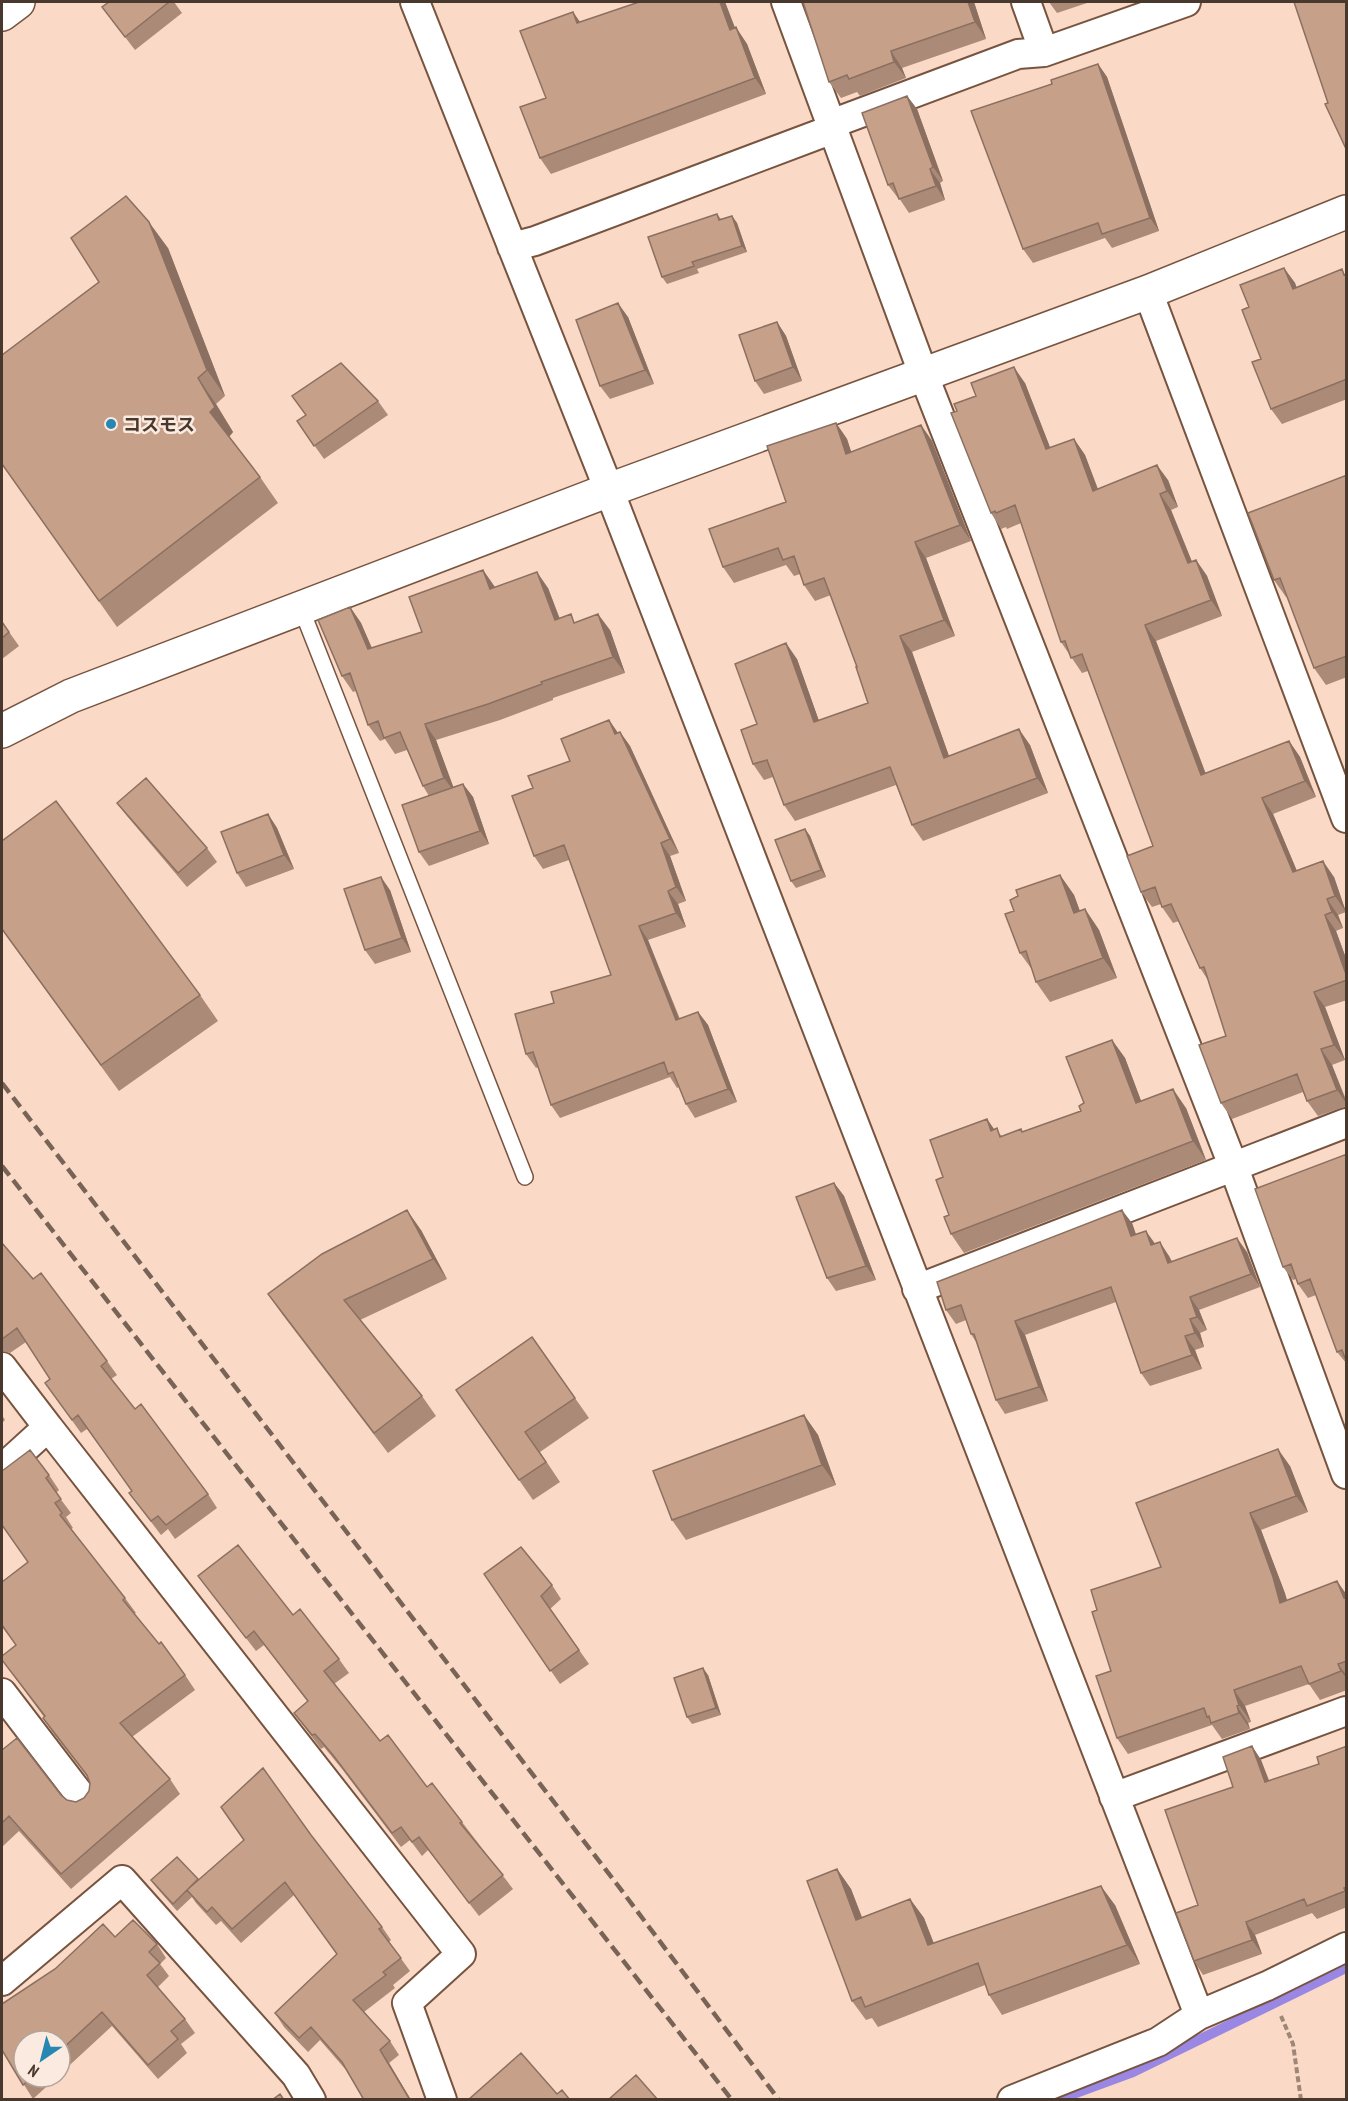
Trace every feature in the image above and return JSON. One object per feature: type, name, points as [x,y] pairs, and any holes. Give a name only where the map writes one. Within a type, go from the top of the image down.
[{"type":"street","points":[[2,14],[18,2]]},
{"type":"street","points":[[416,2],[609,490],[1199,2015]]},
{"type":"street","points":[[786,2],[924,376],[1234,1168],[1347,1474]]},
{"type":"street","points":[[1026,2],[1044,52]]},
{"type":"street","points":[[512,247],[535,241],[1018,54],[1044,52],[1186,2]]},
{"type":"street","points":[[2,731],[70,696],[609,490],[1148,292],[1347,212]]},
{"type":"street","points":[[1148,292],[1347,818]]},
{"type":"street","points":[[917,1289],[1347,1123]]},
{"type":"street","points":[[2,1367],[461,1954],[407,2003],[442,2100]]},
{"type":"street","points":[[2,1469],[48,1427]]},
{"type":"street","points":[[2,1693],[84,1800]]},
{"type":"street","points":[[1114,1797],[1347,1711]]},
{"type":"street","points":[[2,1981],[122,1880],[296,2075],[311,2100]]},
{"type":"street","points":[[1012,2100],[1158,2042],[1199,2015],[1267,1986],[1347,1947]]},
{"type":"lane","points":[[301,608],[525,1177]]},
{"type":"path","points":[[1267,1986],[1293,2044],[1301,2100]]},
{"type":"building","points":[[109,2],[169,2],[125,37],[102,7]]},
{"type":"building","points":[[639,2],[720,2],[730,30],[736,27],[755,78],[540,158],[520,107],[546,98],[520,31],[573,12],[577,23]]},
{"type":"building","points":[[803,2],[968,2],[975,22],[891,51],[894,62],[849,79],[847,75],[829,82]]},
{"type":"building","points":[[1294,2],[1346,2],[1347,4],[1347,151],[1325,104],[1328,103]]},
{"type":"building","points":[[1098,64],[1150,218],[1102,234],[1098,223],[1023,249],[971,111],[1052,84],[1051,80]]},
{"type":"building","points":[[907,96],[933,167],[930,169],[936,186],[899,199],[893,183],[888,185],[862,113]]},
{"type":"building","name":"コスモス","points":[[126,196],[149,222],[207,370],[198,378],[215,407],[210,412],[260,477],[99,601],[2,464],[2,355],[99,282],[71,238]]},
{"type":"building","points":[[717,214],[719,220],[732,216],[742,246],[692,262],[694,266],[662,277],[648,237]]},
{"type":"building","points":[[1284,268],[1293,289],[1342,269],[1344,275],[1347,274],[1347,379],[1271,409],[1252,362],[1261,359],[1242,310],[1249,307],[1240,285]]},
{"type":"building","points":[[618,303],[645,370],[600,386],[576,320]]},
{"type":"building","points":[[777,322],[793,367],[755,381],[739,335]]},
{"type":"building","points":[[341,363],[378,401],[314,446],[297,421],[306,415],[292,396]]},
{"type":"building","points":[[1014,367],[1046,449],[1074,439],[1093,491],[1157,465],[1167,491],[1160,494],[1188,563],[1196,560],[1211,600],[1145,625],[1201,775],[1289,741],[1305,781],[1262,798],[1293,872],[1323,861],[1335,896],[1327,899],[1332,912],[1325,915],[1347,980],[1314,992],[1334,1045],[1321,1049],[1337,1090],[1307,1101],[1297,1074],[1221,1103],[1199,1045],[1226,1036],[1204,967],[1200,968],[1171,904],[1162,907],[1155,887],[1141,892],[1127,856],[1153,846],[1082,654],[1071,658],[1065,641],[1061,642],[1015,505],[991,513],[951,413],[957,411],[954,404],[976,396],[971,383]]},
{"type":"building","points":[[836,423],[846,454],[921,425],[960,525],[915,542],[944,620],[900,636],[944,758],[1019,729],[1037,778],[912,825],[890,767],[784,805],[767,760],[753,764],[741,730],[757,724],[735,664],[786,643],[814,722],[868,703],[824,578],[804,585],[794,556],[783,560],[778,548],[723,567],[709,529],[786,502],[767,446]]},
{"type":"building","points":[[1347,475],[1347,656],[1314,668],[1280,578],[1274,580],[1248,513]]},
{"type":"building","points":[[483,570],[490,589],[537,572],[555,620],[571,614],[574,623],[598,614],[613,657],[541,682],[542,684],[488,704],[425,724],[444,778],[423,786],[400,732],[384,738],[378,721],[368,725],[350,673],[342,676],[318,620],[350,607],[368,649],[422,632],[409,597]]},
{"type":"building","points":[[2,622],[9,632],[2,638]]},
{"type":"building","points":[[609,720],[615,734],[620,732],[670,839],[661,843],[676,887],[668,891],[676,913],[639,926],[676,1020],[698,1012],[728,1089],[686,1104],[673,1072],[668,1074],[664,1062],[551,1105],[533,1052],[526,1054],[515,1014],[554,1003],[551,992],[611,975],[564,845],[534,856],[512,796],[533,788],[528,776],[570,761],[561,739]]},
{"type":"building","points":[[146,778],[207,848],[178,873],[117,803]]},
{"type":"building","points":[[463,784],[480,831],[419,852],[402,805]]},
{"type":"building","points":[[56,801],[200,995],[101,1065],[2,929],[2,841]]},
{"type":"building","points":[[268,814],[284,855],[237,873],[221,832]]},
{"type":"building","points":[[805,829],[821,870],[791,881],[775,840]]},
{"type":"building","points":[[1060,875],[1074,913],[1085,909],[1103,958],[1036,982],[1026,951],[1020,953],[1005,914],[1014,911],[1010,900],[1018,896],[1016,890]]},
{"type":"building","points":[[381,877],[402,938],[365,950],[344,889]]},
{"type":"building","points":[[1112,1040],[1136,1103],[1173,1089],[1193,1141],[951,1234],[944,1217],[949,1215],[936,1180],[943,1177],[930,1140],[987,1119],[991,1131],[997,1128],[1000,1137],[1021,1129],[1022,1132],[1081,1111],[1079,1106],[1084,1103],[1066,1057]]},
{"type":"building","points":[[1347,1154],[1347,1358],[1345,1358],[1342,1350],[1337,1352],[1310,1279],[1298,1284],[1291,1264],[1283,1267],[1255,1189]]},
{"type":"building","points":[[834,1183],[866,1266],[827,1278],[796,1197]]},
{"type":"building","points":[[407,1210],[433,1259],[344,1300],[422,1396],[374,1433],[268,1294],[322,1254]]},
{"type":"building","points":[[1122,1210],[1131,1236],[1146,1231],[1151,1245],[1160,1242],[1168,1263],[1237,1238],[1251,1274],[1190,1297],[1197,1317],[1190,1319],[1195,1333],[1185,1336],[1192,1355],[1141,1373],[1111,1287],[1015,1321],[1039,1387],[996,1400],[974,1334],[971,1334],[961,1305],[946,1310],[937,1282]]},
{"type":"building","points":[[2,1243],[33,1279],[41,1273],[107,1361],[101,1366],[135,1409],[141,1404],[208,1494],[166,1525],[158,1516],[151,1521],[129,1493],[132,1491],[78,1415],[72,1420],[45,1383],[50,1379],[17,1328],[2,1339]]},
{"type":"building","points":[[532,1337],[575,1398],[525,1432],[546,1462],[519,1480],[456,1390]]},
{"type":"building","points":[[804,1415],[822,1465],[672,1520],[653,1471]]},
{"type":"building","points":[[1278,1449],[1296,1496],[1250,1513],[1280,1603],[1337,1581],[1344,1598],[1347,1597],[1347,1661],[1338,1664],[1341,1671],[1309,1684],[1301,1666],[1234,1690],[1239,1713],[1211,1723],[1204,1708],[1117,1738],[1096,1676],[1111,1671],[1092,1612],[1097,1610],[1091,1590],[1161,1567],[1136,1503]]},
{"type":"building","points":[[30,1450],[49,1475],[46,1478],[61,1499],[55,1503],[62,1513],[60,1515],[125,1598],[123,1600],[159,1644],[161,1642],[185,1675],[120,1723],[170,1779],[61,1874],[9,1816],[2,1823],[2,1750],[17,1738],[67,1800],[76,1802],[84,1798],[89,1791],[90,1783],[87,1775],[43,1718],[45,1716],[2,1660],[2,1656],[16,1645],[2,1625],[2,1582],[28,1562],[2,1525],[2,1471]]},
{"type":"building","points":[[238,1545],[293,1615],[300,1609],[339,1659],[324,1671],[380,1741],[388,1735],[427,1787],[432,1783],[462,1822],[460,1823],[503,1875],[469,1903],[419,1837],[412,1842],[401,1827],[392,1833],[333,1755],[294,1713],[308,1701],[254,1631],[246,1638],[198,1576]]},
{"type":"building","points":[[521,1547],[552,1585],[541,1596],[579,1650],[550,1671],[484,1574]]},
{"type":"building","points":[[703,1668],[716,1708],[687,1717],[674,1678]]},
{"type":"building","points":[[1252,1746],[1265,1782],[1319,1764],[1317,1757],[1347,1746],[1347,1887],[1344,1888],[1345,1891],[1307,1906],[1304,1899],[1246,1922],[1252,1940],[1194,1961],[1176,1913],[1198,1905],[1165,1810],[1233,1787],[1223,1757]]},
{"type":"building","points":[[263,1768],[382,1927],[379,1929],[401,1958],[383,1972],[386,1975],[353,2000],[390,2041],[380,2050],[410,2100],[364,2100],[342,2062],[311,2027],[299,2038],[275,2013],[337,1954],[285,1882],[232,1929],[212,1907],[207,1912],[187,1890],[244,1840],[221,1807]]},
{"type":"building","points":[[177,1857],[198,1879],[173,1904],[151,1880]]},
{"type":"building","points":[[837,1869],[856,1920],[910,1899],[928,1945],[1101,1886],[1127,1945],[989,1995],[978,1963],[865,2007],[861,1997],[852,2001],[807,1881]]},
{"type":"building","points":[[133,1920],[157,1944],[149,1952],[160,1963],[147,1975],[185,2019],[171,2031],[178,2039],[148,2065],[102,2012],[72,2040],[72,2029],[12,2029],[12,2067],[2,2050],[2,2004],[55,1969],[103,1924],[115,1937]]},
{"type":"building","points":[[521,2053],[557,2094],[562,2090],[570,2100],[468,2100]]},
{"type":"building","points":[[636,2075],[658,2100],[608,2100]]},
{"type":"building","points":[[280,2094],[284,2100],[272,2100]]},
{"type":"waterway","points":[[1057,2100],[1133,2072],[1346,1968]]},
{"type":"railway","points":[[2,1083],[616,1883],[779,2100]]},
{"type":"railway","points":[[2,1166],[732,2100]]},
{"type":"place","name":"コスモス","points":[[111,424]]}]
